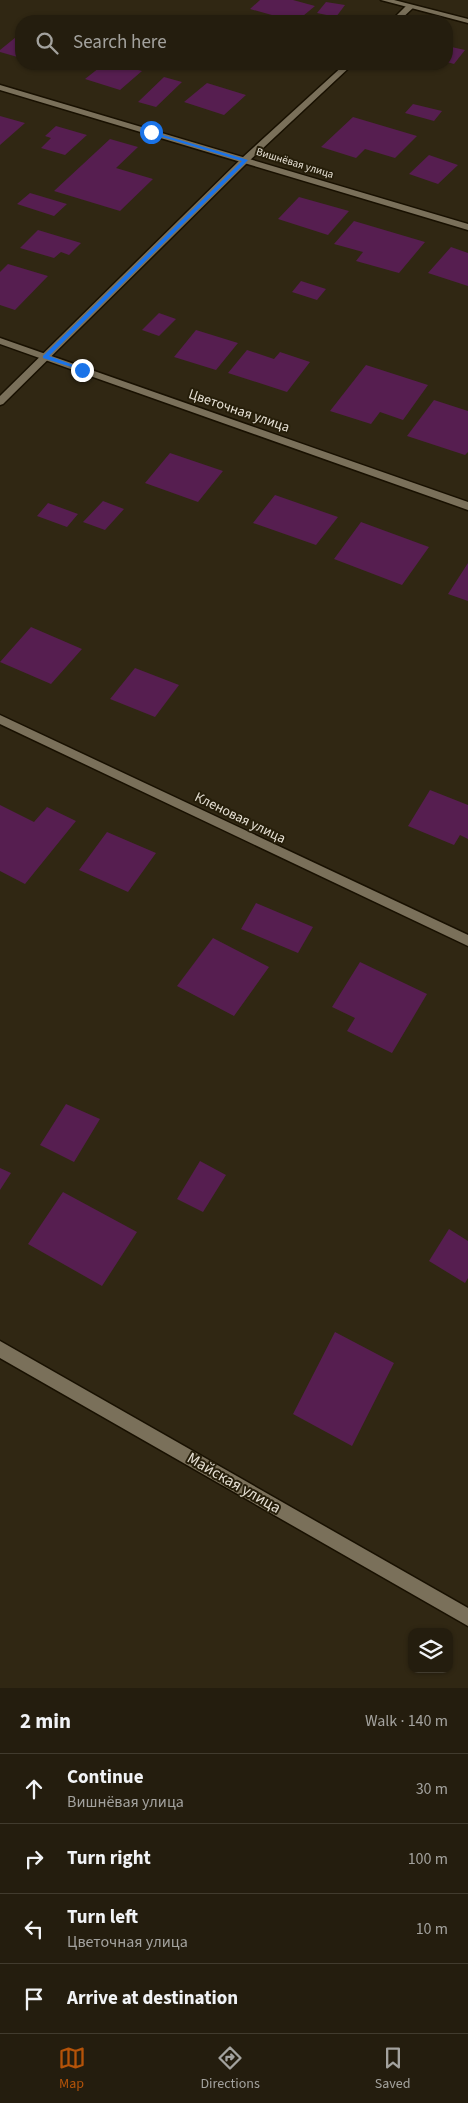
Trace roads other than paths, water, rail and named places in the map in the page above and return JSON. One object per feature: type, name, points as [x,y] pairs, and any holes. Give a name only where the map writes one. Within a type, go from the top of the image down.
[{"type":"street","points":[[385,0],[443,15]]},
{"type":"street","points":[[401,15],[410,7]]},
{"type":"street","points":[[453,17],[468,21]]},
{"type":"street","points":[[0,402],[246,160],[343,70]]},
{"type":"street","name":"Вишнёвая улица","points":[[0,87],[468,227]]},
{"type":"street","name":"Цветочная улица","points":[[0,341],[468,506]]},
{"type":"street","name":"Кленовая улица","points":[[0,719],[468,941]]},
{"type":"street","name":"Майская улица","points":[[0,1349],[468,1617]]}]
